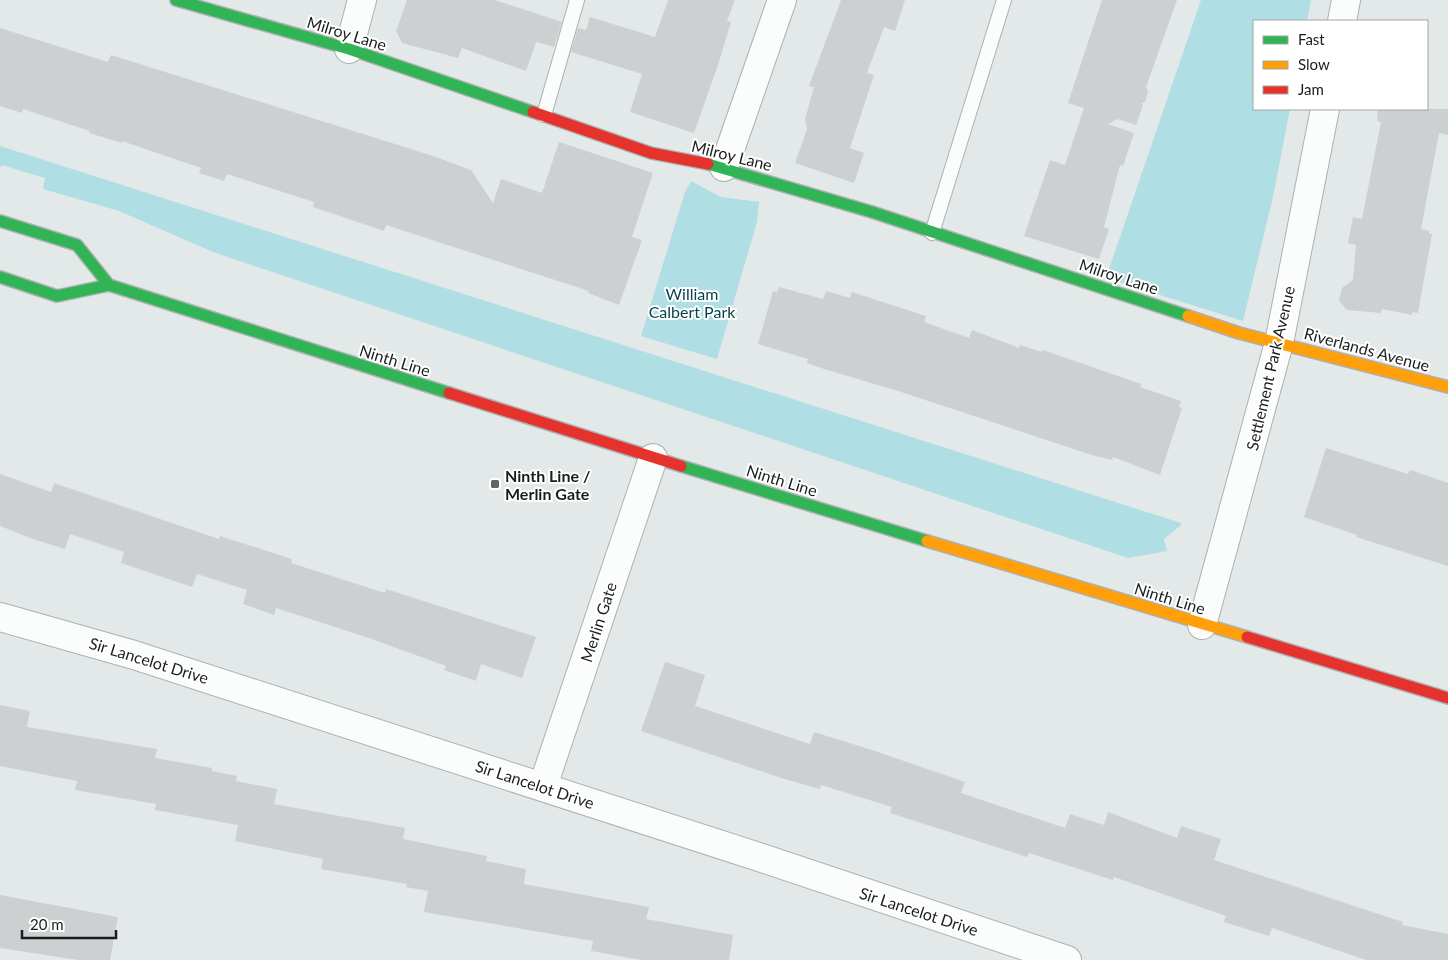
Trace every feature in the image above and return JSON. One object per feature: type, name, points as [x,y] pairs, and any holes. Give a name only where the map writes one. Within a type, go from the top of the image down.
[{"type":"main road","name":"Milroy Lane","points":[[176,0],[349,49],[544,114],[652,153],[724,167],[872,212],[1239,333],[1279,343]]},
{"type":"main road","points":[[0,221],[77,245],[109,286]]},
{"type":"main road","name":"Ninth Line","points":[[0,277],[57,296],[109,286],[653,458],[1448,698]]},
{"type":"main road","name":"Riverlands Avenue","points":[[1279,343],[1448,387]]},
{"type":"street","points":[[349,49],[362,0]]},
{"type":"street","points":[[724,167],[782,0]]},
{"type":"street","points":[[1342,20],[1346,0]]},
{"type":"street","name":"Settlement Park Avenue","points":[[1202,625],[1279,343],[1325,110]]},
{"type":"street","name":"Merlin Gate","points":[[543,786],[653,458]]},
{"type":"street","name":"Sir Lancelot Drive","points":[[0,617],[134,654],[543,786],[1054,958]]},
{"type":"lane","points":[[544,114],[577,0]]},
{"type":"lane","points":[[932,233],[1004,0]]},
{"type":"green space","points":[[1201,0],[1311,0],[1307,20],[1253,20],[1253,110],[1290,110],[1273,197],[1243,321],[1106,278]]},
{"type":"green space","points":[[0,146],[1181,523],[1181,525],[1164,539],[1167,551],[1128,558],[213,252],[119,211],[43,189],[45,178],[2,165],[0,168]]},
{"type":"green space","name":"William Calbert Park","points":[[691,181],[721,197],[759,202],[757,222],[717,359],[641,336],[685,192]]},
{"type":"building","points":[[407,0],[495,0],[562,22],[554,47],[536,42],[526,71],[462,48],[458,58],[402,43],[396,31]]},
{"type":"building","points":[[668,0],[735,0],[727,21],[731,22],[718,65],[694,133],[630,112],[642,74],[571,52],[578,28],[586,30],[590,17],[655,37]]},
{"type":"building","points":[[841,0],[905,0],[895,31],[884,27],[867,73],[874,75],[850,148],[864,153],[854,183],[795,163],[807,129],[805,119],[814,87],[809,86]]},
{"type":"building","points":[[1102,0],[1177,0],[1146,87],[1148,92],[1145,102],[1141,104],[1143,105],[1136,125],[1117,119],[1108,124],[1134,133],[1123,166],[1120,165],[1104,227],[1109,229],[1099,259],[1024,236],[1050,160],[1065,165],[1084,108],[1068,103]]},
{"type":"building","points":[[0,28],[108,62],[111,55],[430,155],[471,170],[493,203],[501,179],[542,193],[559,142],[653,173],[632,237],[642,240],[619,305],[588,293],[589,291],[386,225],[384,231],[313,207],[314,202],[227,174],[224,181],[199,173],[201,168],[122,141],[122,143],[89,133],[90,131],[23,109],[22,113],[0,106]]},
{"type":"building","points":[[1448,109],[1448,135],[1439,133],[1421,229],[1430,231],[1429,234],[1432,234],[1418,313],[1412,312],[1412,315],[1382,309],[1381,313],[1347,310],[1339,301],[1342,288],[1353,280],[1356,245],[1348,243],[1353,217],[1362,219],[1381,122],[1377,121],[1378,110]]},
{"type":"building","points":[[779,287],[823,299],[826,291],[850,298],[852,292],[926,316],[924,322],[969,338],[972,330],[1019,348],[1020,345],[1042,352],[1043,350],[1141,384],[1140,387],[1181,401],[1179,407],[1182,408],[1160,475],[1113,457],[1112,460],[1095,456],[898,391],[824,369],[807,363],[808,359],[758,344],[773,291],[777,292]]},
{"type":"building","points":[[1326,448],[1408,474],[1410,470],[1448,483],[1448,566],[1356,537],[1357,535],[1304,517]]},
{"type":"building","points":[[0,474],[51,492],[54,483],[219,539],[220,536],[292,559],[291,563],[385,593],[386,589],[536,637],[522,678],[481,664],[476,681],[444,670],[446,666],[369,638],[276,608],[274,615],[243,604],[247,590],[197,574],[192,587],[121,563],[124,552],[70,534],[65,549],[33,539],[0,526]]},
{"type":"building","points":[[665,662],[705,675],[695,706],[810,744],[814,732],[872,750],[965,782],[961,793],[1065,828],[1070,814],[1104,825],[1108,812],[1177,838],[1181,826],[1221,839],[1214,860],[1403,922],[1402,925],[1448,934],[1448,960],[1366,960],[1272,928],[1269,936],[1224,922],[1226,916],[1114,877],[1113,880],[1029,853],[1027,857],[890,813],[892,807],[821,785],[820,789],[784,779],[641,731]]},
{"type":"building","points":[[0,705],[30,711],[27,727],[157,749],[155,758],[212,768],[212,771],[237,776],[236,781],[277,789],[274,804],[405,828],[403,839],[487,856],[486,861],[526,869],[524,884],[649,907],[646,919],[733,935],[729,960],[641,960],[591,951],[593,941],[424,912],[428,891],[406,887],[407,884],[321,869],[323,859],[235,841],[238,825],[155,810],[156,804],[75,790],[77,781],[0,766]]},
{"type":"building","points":[[0,895],[118,917],[110,960],[78,960],[0,948]]},
{"type":"traffic: fast","points":[[176,0],[349,49],[533,112]]},
{"type":"traffic: fast","points":[[708,164],[872,212],[1188,316]]},
{"type":"traffic: fast","points":[[0,221],[77,245],[109,285]]},
{"type":"traffic: fast","points":[[0,277],[57,296],[109,285],[449,393]]},
{"type":"traffic: fast","points":[[681,466],[927,541]]},
{"type":"traffic: slow","points":[[1188,316],[1239,333],[1448,387]]},
{"type":"traffic: slow","points":[[927,541],[1247,637]]},
{"type":"traffic: jam","points":[[533,112],[651,153],[708,164]]},
{"type":"traffic: jam","points":[[449,393],[681,466]]},
{"type":"traffic: jam","points":[[1247,637],[1448,698]]},
{"type":"place","name":"Ninth Line / Merlin Gate","points":[[495,484]]}]
